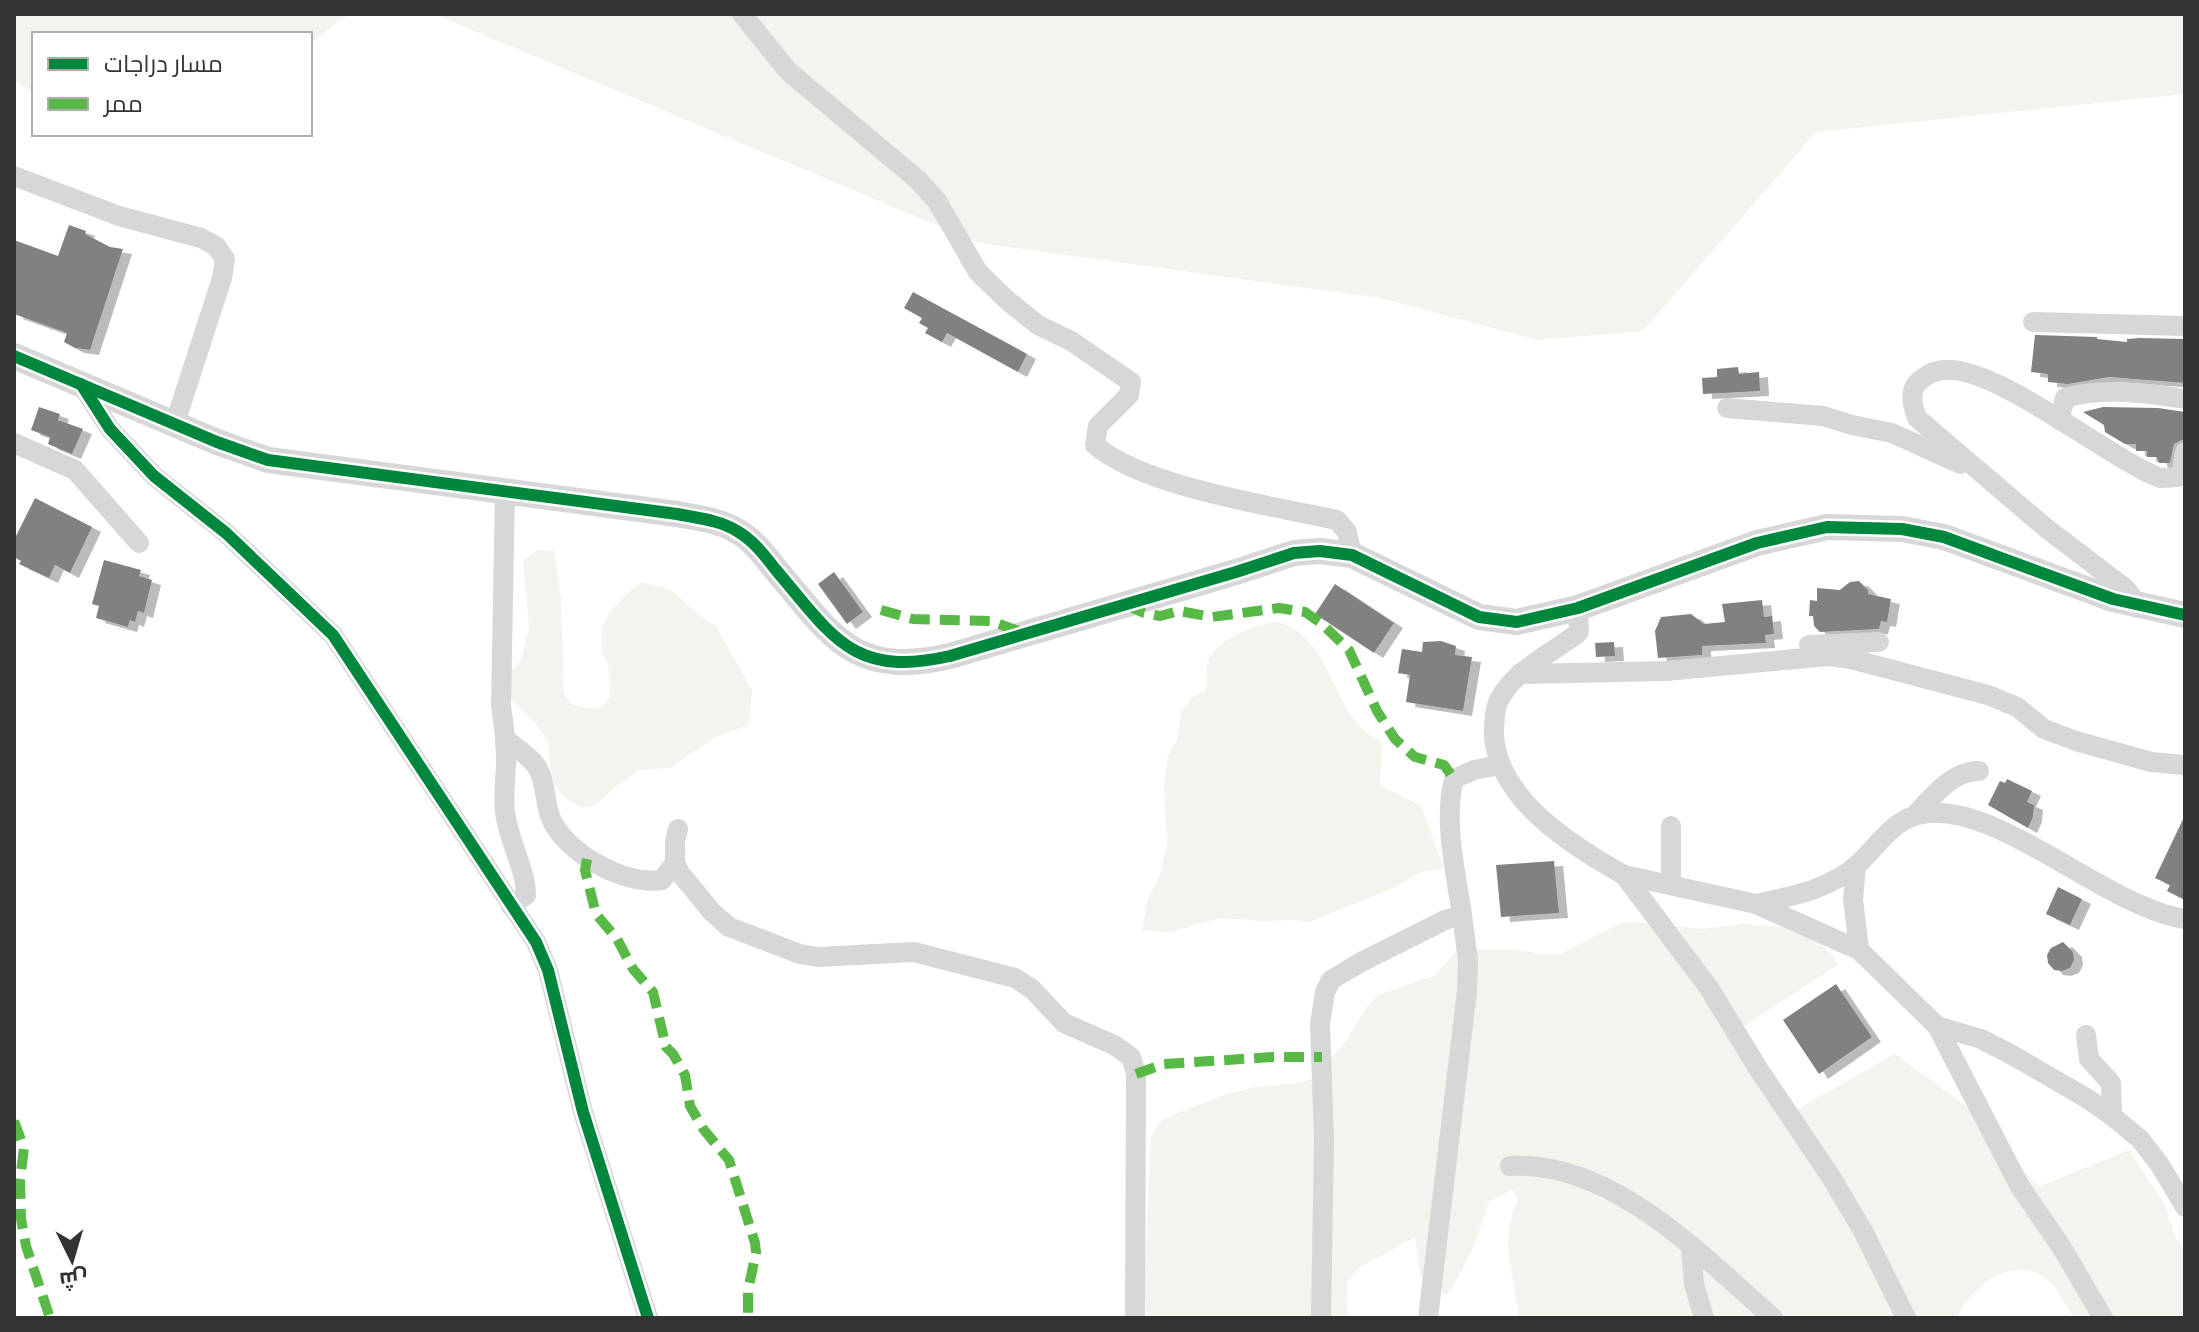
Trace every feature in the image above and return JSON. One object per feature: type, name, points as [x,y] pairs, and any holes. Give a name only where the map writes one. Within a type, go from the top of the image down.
[{"type":"street","points":[[742,14],[788,71],[918,180],[937,201],[978,272],[1008,301],[1038,325],[1071,341],[1131,382],[1129,395],[1098,426],[1095,445],[1110,458],[1152,475],[1227,496],[1337,520],[1347,532],[1352,555]]},
{"type":"street","points":[[14,176],[119,216],[201,238],[216,246],[225,259],[222,278],[175,423]]},
{"type":"street","points":[[2033,322],[2185,326]]},
{"type":"street","points":[[14,356],[217,442],[268,460],[505,490],[720,523],[737,530],[759,550],[837,641],[861,655],[887,662],[918,663],[950,656],[1294,553],[1320,551],[1352,555],[1479,617],[1517,622],[1578,608],[1757,543],[1827,527],[1902,529],[1944,537],[2113,599],[2185,615]]},
{"type":"street","points":[[2138,605],[2114,580],[1917,418],[1911,403],[1912,391],[1919,380],[1943,370],[1960,371],[1996,385],[2111,453],[2160,478],[2178,477],[2185,452]]},
{"type":"street","points":[[81,384],[110,429],[154,476],[226,533],[333,635],[536,942],[548,970],[583,1112],[648,1318]]},
{"type":"street","points":[[2059,420],[2065,398],[2079,394],[2114,393],[2185,399]]},
{"type":"street","points":[[1727,408],[1823,416],[1892,433],[1985,476]]},
{"type":"street","points":[[14,443],[75,470],[139,543]]},
{"type":"street","points":[[505,490],[501,706],[505,739],[505,817],[526,883],[526,895],[511,906]]},
{"type":"street","points":[[1578,608],[1579,632],[1519,674],[1499,701],[1496,712],[1494,737],[1500,765],[1525,804],[1605,865],[1624,875],[1756,904],[1859,950],[1937,1026],[2019,1185],[2062,1248],[2103,1318]]},
{"type":"street","points":[[1781,660],[1792,650],[1813,644],[1879,642]]},
{"type":"street","points":[[1519,674],[1666,671],[1828,656],[1948,684],[2017,707],[2044,729],[2076,741],[2151,762],[2185,765]]},
{"type":"street","points":[[505,739],[535,764],[544,786],[550,818],[566,841],[587,859],[650,882],[662,880],[675,863]]},
{"type":"street","points":[[1428,1318],[1467,991],[1468,960],[1449,817],[1451,790],[1454,779],[1474,770],[1500,765]]},
{"type":"street","points":[[1756,904],[1821,888],[1856,866],[1943,787],[1971,771],[1979,771]]},
{"type":"street","points":[[1915,815],[1951,812],[1992,827],[2133,903],[2185,919]]},
{"type":"street","points":[[1671,826],[1671,885]]},
{"type":"street","points":[[678,829],[675,863],[687,885],[729,927],[800,954],[842,958],[914,952],[1015,978],[1032,989],[1064,1023],[1114,1045],[1131,1057],[1136,1074],[1135,1318]]},
{"type":"street","points":[[1856,866],[1853,899],[1859,950]]},
{"type":"street","points":[[1624,875],[1709,988],[1759,1070],[1831,1177],[1870,1244],[1906,1318]]},
{"type":"street","points":[[1321,1318],[1324,1139],[1320,1024],[1325,992],[1331,980],[1361,962],[1422,930],[1462,915]]},
{"type":"street","points":[[1937,1026],[1981,1039],[2088,1099],[2112,1116],[2140,1139],[2185,1207]]},
{"type":"street","points":[[2086,1035],[2089,1059],[2111,1083],[2112,1116]]},
{"type":"street","points":[[1510,1166],[1554,1169],[1587,1179],[1653,1217],[1773,1318]]},
{"type":"street","points":[[1691,1248],[1694,1284],[1704,1318]]},
{"type":"shaded area","points":[[14,14],[349,14],[312,42],[312,32],[32,32],[32,92],[14,79]]},
{"type":"shaded area","points":[[434,14],[2185,14],[2185,94],[1816,132],[1643,331],[1538,340],[1380,298],[979,243]]},
{"type":"shaded area","points":[[538,550],[554,551],[561,601],[564,693],[573,705],[601,707],[610,697],[608,666],[602,648],[603,627],[612,610],[641,582],[671,590],[716,626],[752,690],[749,725],[716,737],[670,768],[639,770],[595,806],[581,807],[568,800],[556,788],[551,774],[548,741],[531,718],[512,700],[507,687],[510,672],[521,661],[529,627],[523,560]]},
{"type":"shaded area","points":[[1276,622],[1295,630],[1310,643],[1352,717],[1365,731],[1382,741],[1380,785],[1421,806],[1444,868],[1421,872],[1389,890],[1309,922],[1220,918],[1171,932],[1142,931],[1147,901],[1160,874],[1167,844],[1164,786],[1168,755],[1176,743],[1182,711],[1192,698],[1206,690],[1207,665],[1214,651],[1239,634]]},
{"type":"shaded area","points":[[1636,922],[1702,929],[1743,924],[1811,930],[1839,964],[1739,1029],[1794,1111],[1895,1054],[1973,1111],[2038,1187],[2129,1150],[2163,1202],[2176,1238],[2185,1251],[2185,1318],[2074,1318],[2049,1281],[2023,1270],[2009,1271],[1984,1284],[1957,1318],[1519,1318],[1508,1245],[1518,1201],[1513,1190],[1489,1201],[1472,1250],[1446,1295],[1421,1279],[1415,1237],[1357,1269],[1347,1283],[1348,1318],[1147,1318],[1144,1285],[1151,1137],[1162,1119],[1224,1095],[1313,1079],[1345,1042],[1378,995],[1436,975],[1457,949],[1510,949],[1549,955],[1565,952],[1620,924]]},
{"type":"building","points":[[69,225],[86,231],[85,234],[110,247],[123,249],[90,350],[75,348],[64,342],[67,333],[14,314],[14,240],[58,256]]},
{"type":"building","points":[[913,292],[1027,354],[1018,372],[947,333],[942,342],[925,333],[928,328],[919,323],[922,318],[904,308]]},
{"type":"building","points":[[2035,335],[2097,337],[2127,342],[2127,339],[2140,338],[2184,339],[2185,383],[2109,377],[2068,384],[2048,382],[2048,374],[2031,372]]},
{"type":"building","points":[[1738,367],[1739,374],[1759,372],[1760,391],[1703,394],[1702,378],[1717,377],[1717,369]]},
{"type":"building","points":[[39,407],[60,414],[58,420],[83,429],[72,454],[48,444],[50,437],[31,430]]},
{"type":"building","points":[[2103,407],[2185,412],[2184,439],[2174,444],[2170,463],[2159,463],[2157,457],[2147,457],[2147,451],[2136,451],[2136,444],[2125,444],[2105,432],[2104,425],[2083,412]]},
{"type":"building","points":[[35,498],[92,527],[70,573],[55,565],[49,578],[19,564],[21,561],[14,557],[14,540]]},
{"type":"building","points":[[104,560],[141,570],[139,576],[152,580],[144,613],[138,611],[135,622],[130,620],[128,627],[96,618],[99,606],[92,604]]},
{"type":"building","points":[[834,572],[863,612],[847,624],[818,584]]},
{"type":"building","points":[[1859,581],[1868,594],[1891,599],[1887,622],[1881,621],[1879,629],[1820,632],[1814,626],[1813,616],[1809,616],[1810,600],[1817,601],[1817,588],[1840,590],[1850,582]]},
{"type":"building","points":[[1335,584],[1394,623],[1374,653],[1315,614]]},
{"type":"building","points":[[1762,600],[1764,617],[1772,616],[1774,634],[1765,635],[1766,643],[1702,646],[1702,655],[1658,658],[1655,631],[1661,617],[1691,614],[1704,624],[1725,622],[1722,604]]},
{"type":"building","points":[[1441,641],[1456,646],[1455,655],[1472,657],[1463,711],[1406,702],[1410,675],[1398,673],[1402,649],[1422,652],[1423,642]]},
{"type":"building","points":[[1614,642],[1615,656],[1596,657],[1595,643]]},
{"type":"building","points":[[2007,779],[2032,791],[2027,802],[2034,805],[2033,817],[2028,828],[1988,805],[2000,781],[2005,783]]},
{"type":"building","points":[[2185,815],[2185,900],[2167,891],[2170,885],[2155,878]]},
{"type":"building","points":[[1554,861],[1559,913],[1501,917],[1496,865]]},
{"type":"building","points":[[2058,887],[2082,899],[2070,925],[2046,914]]},
{"type":"building","points":[[2063,942],[2073,952],[2074,960],[2070,968],[2054,970],[2048,963],[2047,955],[2051,948]]},
{"type":"building","points":[[1836,984],[1872,1037],[1819,1074],[1783,1020]]},
{"type":"marked path","points":[[1126,605],[1160,616],[1179,611],[1212,617],[1279,608],[1305,612],[1349,650],[1377,711],[1395,739],[1415,757],[1444,765],[1454,779]]},
{"type":"marked path","points":[[881,610],[913,619],[991,621],[1024,633]]},
{"type":"marked path","points":[[587,859],[585,870],[596,914],[617,939],[633,969],[653,992],[666,1047],[685,1075],[690,1106],[704,1130],[729,1160],[755,1243],[748,1291],[748,1318]]},
{"type":"marked path","points":[[1136,1074],[1164,1064],[1322,1057]]},
{"type":"marked path","points":[[14,1121],[24,1148],[20,1180],[21,1219],[26,1246],[50,1318]]},
{"type":"cycle path","points":[[14,356],[217,442],[268,460],[677,514],[723,524],[753,544],[814,615],[848,646],[867,656],[890,661],[950,656],[1294,553],[1320,551],[1352,555],[1479,617],[1517,622],[1578,608],[1757,543],[1827,527],[1902,529],[1944,537],[2113,599],[2185,615]]},
{"type":"cycle path","points":[[81,384],[110,429],[154,476],[226,533],[333,635],[536,942],[548,970],[583,1112],[648,1318]]}]
